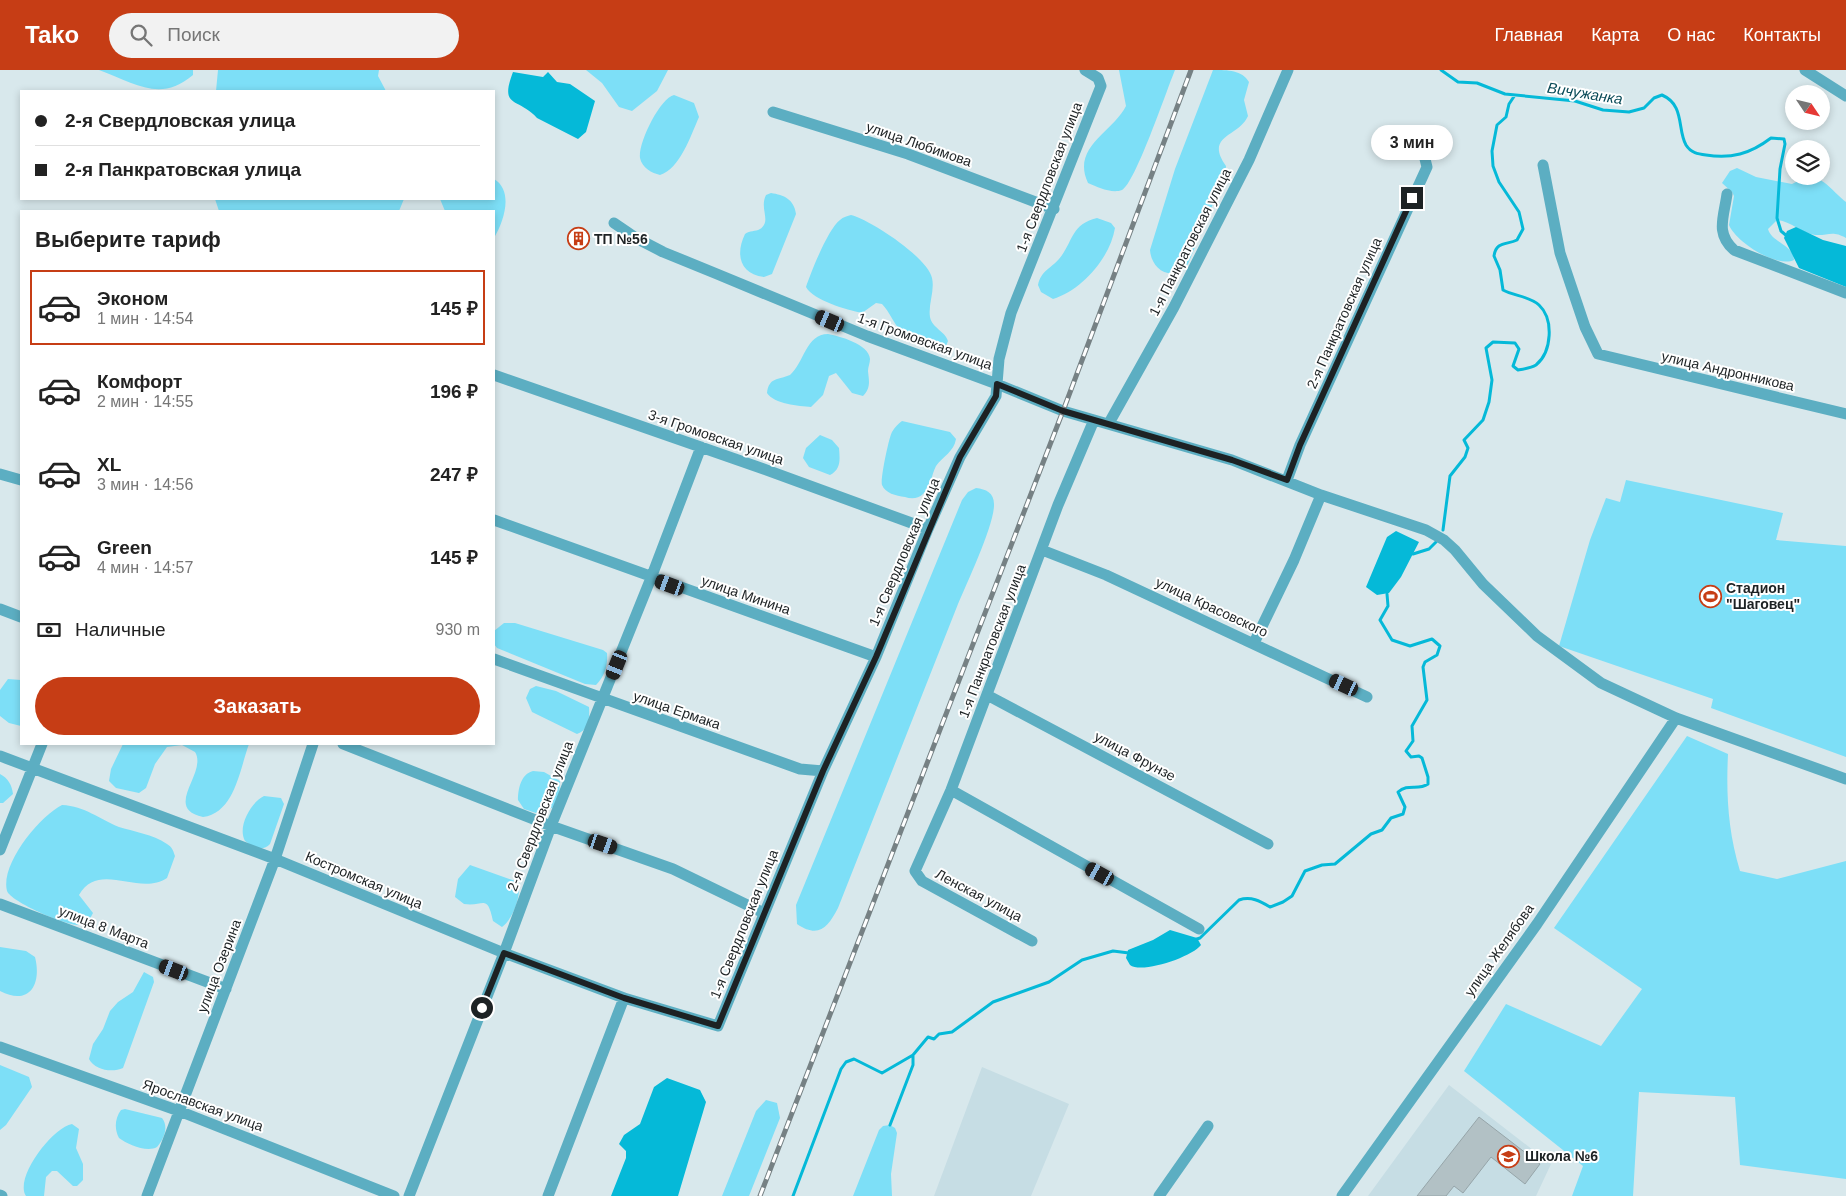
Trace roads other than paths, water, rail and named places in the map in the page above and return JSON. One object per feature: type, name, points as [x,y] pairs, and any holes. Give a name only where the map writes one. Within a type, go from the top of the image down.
[{"type":"street","name":"1-я Свердловская улица","points":[[718,1026],[823,771],[876,657],[960,457],[996,396],[999,359],[1011,313],[1101,86],[1098,78],[1085,70]]},
{"type":"street","name":"1-я Панкратовская улица","points":[[1109,423],[1174,307],[1236,186],[1288,70]]},
{"type":"street","points":[[1805,70],[1846,96]]},
{"type":"street","name":"улица Любимова","points":[[773,112],[908,154],[1054,208]]},
{"type":"street","name":"2-я Панкратовская улица","points":[[1287,480],[1300,445],[1427,167],[1425,159]]},
{"type":"street","name":"улица Андронникова","points":[[1543,165],[1552,218],[1563,261],[1595,351],[1603,356],[1846,414]]},
{"type":"street","points":[[1727,194],[1722,233],[1724,241],[1734,250],[1846,293]]},
{"type":"street","name":"1-я Громовская улица","points":[[614,223],[636,238],[699,267],[867,336],[997,384],[1063,411],[1232,460],[1287,480],[1321,495],[1426,530],[1444,540],[1484,584],[1537,636],[1601,684],[1641,704],[1676,718],[1846,779]]},
{"type":"street","name":"3-я Громовская улица","points":[[495,375],[701,447],[928,530]]},
{"type":"street","name":"1-я Панкратовская улица","points":[[915,871],[951,790],[1042,550],[1094,420]]},
{"type":"street","name":"2-я Свердловская улица","points":[[409,1196],[504,953],[551,826],[603,700],[701,447]]},
{"type":"street","points":[[0,474],[20,480]]},
{"type":"street","points":[[1254,643],[1294,560],[1321,495]]},
{"type":"street","name":"улица Минина","points":[[495,520],[651,578],[876,657]]},
{"type":"street","name":"улица Красовского","points":[[1042,550],[1106,575],[1367,697]]},
{"type":"street","points":[[0,609],[20,618]]},
{"type":"street","name":"улица Ермака","points":[[495,659],[603,700],[800,769],[823,771]]},
{"type":"street","name":"улица Фрунзе","points":[[987,696],[1268,844]]},
{"type":"street","name":"улица Желябова","points":[[1342,1196],[1537,924],[1676,718]]},
{"type":"street","points":[[0,850],[42,745]]},
{"type":"street","name":"улица Озерина","points":[[147,1196],[275,859],[313,745]]},
{"type":"street","points":[[346,745],[551,826],[673,869],[764,913]]},
{"type":"street","name":"Костромская улица","points":[[0,756],[275,859],[504,953],[624,998],[718,1026]]},
{"type":"street","points":[[951,790],[1199,929]]},
{"type":"street","name":"Ленская улица","points":[[915,871],[922,882],[1032,941]]},
{"type":"street","name":"улица 8 Марта","points":[[0,904],[226,989]]},
{"type":"street","points":[[548,1196],[624,998]]},
{"type":"street","name":"Ярославская улица","points":[[0,1047],[179,1111],[394,1196]]},
{"type":"street","points":[[1158,1196],[1208,1126]]},
{"type":"waterway","name":"Вичужанка","points":[[1441,70],[1458,82],[1477,83],[1505,94],[1575,101],[1603,110],[1629,112],[1644,108],[1654,98],[1662,95],[1669,99],[1677,111],[1686,145],[1692,151],[1700,154],[1732,156],[1756,148],[1771,138],[1784,139],[1777,218],[1781,231],[1788,237]]},
{"type":"waterway","points":[[1443,530],[1450,476],[1465,457],[1468,448],[1464,440],[1483,420],[1489,402],[1492,380],[1486,348],[1493,342],[1515,343],[1519,349],[1513,366],[1518,370],[1536,365],[1548,344],[1549,327],[1544,311],[1535,302],[1503,290],[1500,270],[1494,256],[1495,251],[1502,244],[1517,240],[1523,229],[1519,212],[1499,182],[1493,166],[1492,151],[1497,125],[1506,117],[1509,104],[1515,95]]},
{"type":"waterway","points":[[1413,554],[1429,549],[1436,542]]},
{"type":"waterway","points":[[1194,940],[1200,938],[1239,900],[1251,899],[1270,907],[1283,902],[1292,896],[1305,871],[1322,865],[1335,864],[1371,834],[1382,830],[1391,818],[1403,814],[1405,807],[1398,792],[1402,789],[1428,784],[1428,777],[1422,758],[1419,756],[1411,757],[1406,751],[1413,741],[1412,726],[1427,700],[1423,667],[1425,662],[1437,655],[1440,646],[1432,639],[1410,646],[1392,640],[1380,620],[1388,606],[1387,594]]},
{"type":"waterway","points":[[793,1196],[841,1069],[846,1062],[854,1059],[882,1073],[913,1055],[928,1037],[934,1039],[939,1034],[952,1032],[993,1002],[1049,982],[1082,960],[1113,951],[1129,953]]},
{"type":"waterway","points":[[890,1125],[913,1065],[913,1055]]},
{"type":"railway","points":[[760,1196],[1063,411],[1191,70]]},
{"type":"place","name":"ТП №56","points":[[578,239]]},
{"type":"place","name":"Стадион \"Шаговец\"","points":[[1710,596]]},
{"type":"place","name":"Школа №6","points":[[1509,1156]]}]
